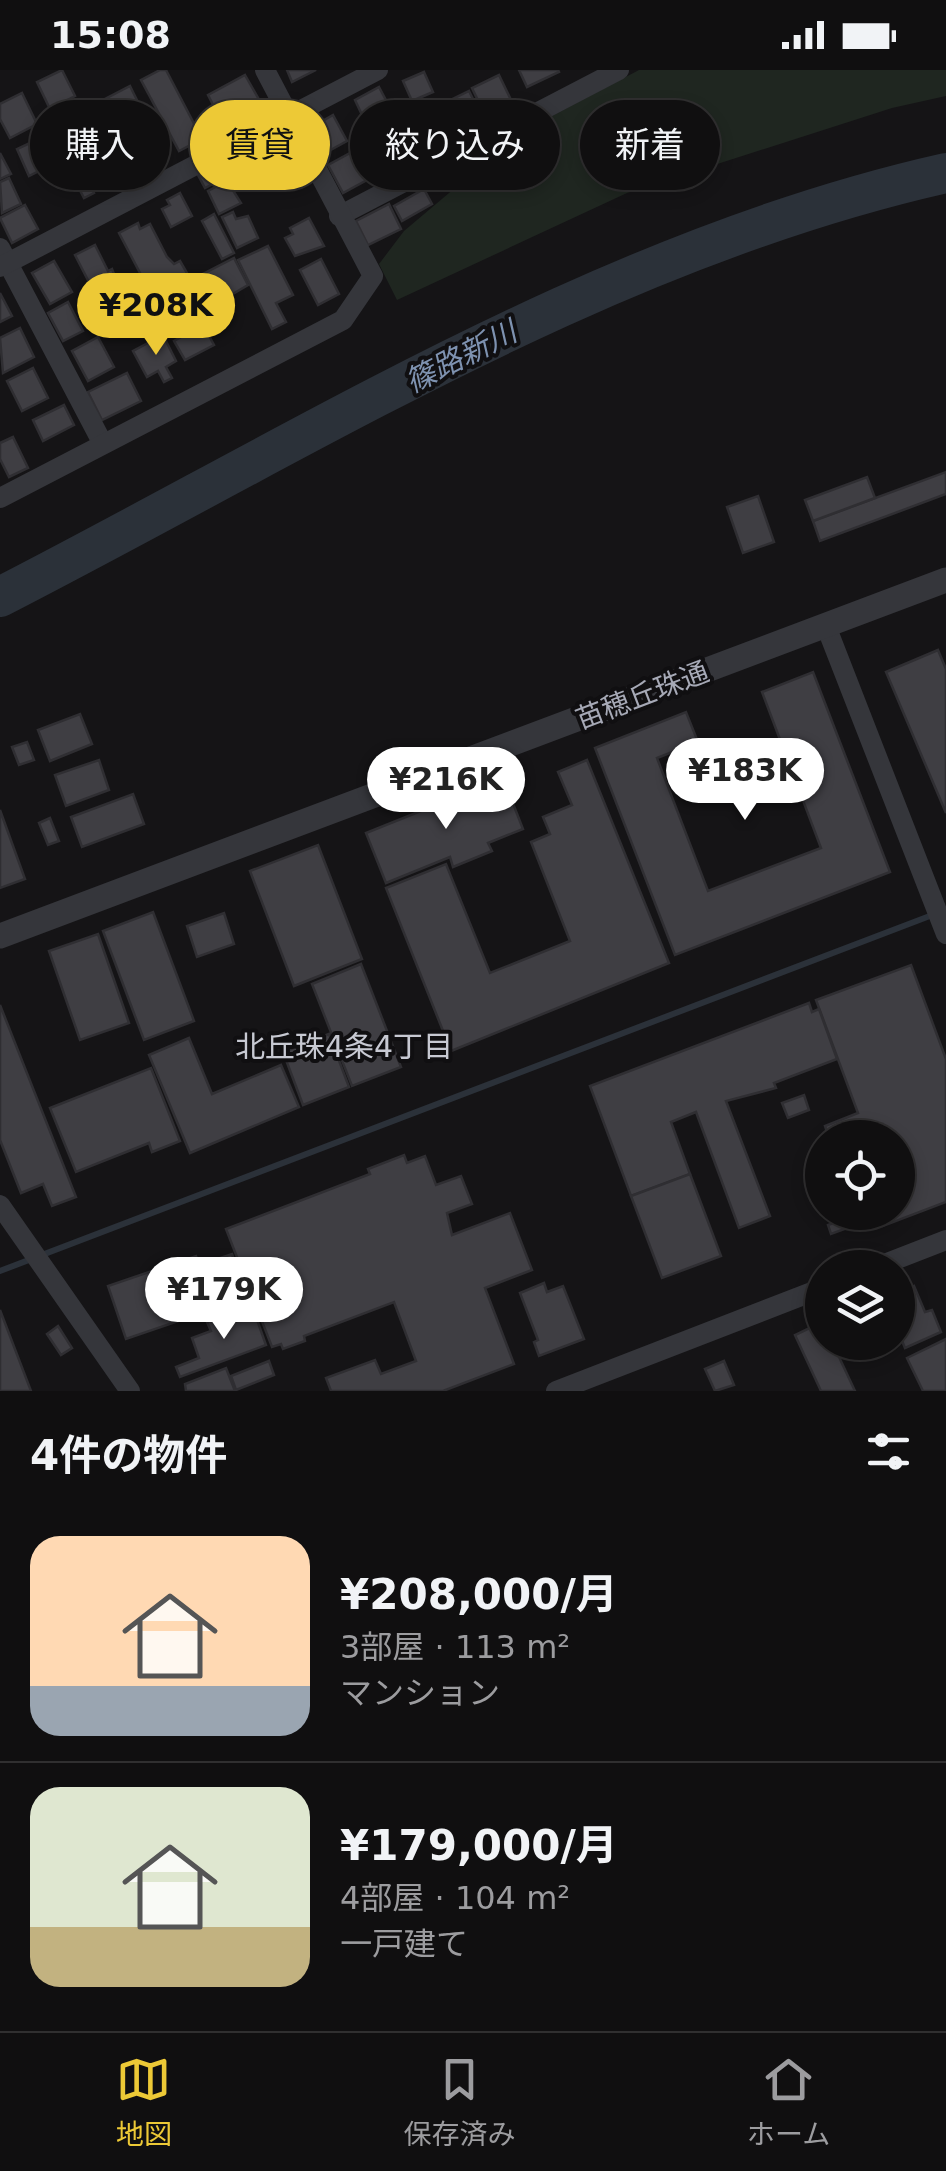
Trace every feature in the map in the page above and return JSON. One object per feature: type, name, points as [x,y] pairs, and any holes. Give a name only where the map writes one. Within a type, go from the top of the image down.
[{"type":"street","points":[[265,70],[281,100]]},
{"type":"street","points":[[317,100],[378,70]]},
{"type":"street","points":[[339,216],[619,70]]},
{"type":"street","points":[[103,444],[3,259],[190,164]]},
{"type":"street","points":[[0,498],[343,320],[373,276],[326,190]]},
{"type":"street","name":"苗穂丘珠通","points":[[0,936],[946,580]]},
{"type":"street","points":[[826,626],[946,933]]},
{"type":"street","points":[[0,1204],[130,1391]]},
{"type":"street","points":[[915,1252],[946,1240]]},
{"type":"street","points":[[556,1391],[805,1295]]},
{"type":"shaded area","points":[[639,70],[946,70],[946,96],[892,108],[720,163],[720,100],[582,100]]},
{"type":"shaded area","points":[[580,101],[580,190],[636,190],[397,300],[379,264],[404,231],[453,190],[560,190],[560,112]]},
{"type":"building","points":[[62,70],[75,96],[46,100],[37,82]]},
{"type":"building","points":[[166,70],[190,116],[190,145],[179,151],[170,134],[170,100],[152,100],[141,80]]},
{"type":"building","points":[[287,70],[316,70],[292,82]]},
{"type":"building","points":[[519,70],[558,70],[559,72],[527,87]]},
{"type":"building","points":[[424,72],[433,92],[412,100],[403,81]]},
{"type":"building","points":[[245,75],[259,100],[211,100],[208,95]]},
{"type":"building","points":[[499,75],[511,100],[478,100],[472,88]]},
{"type":"building","points":[[130,86],[137,100],[103,100]]},
{"type":"building","points":[[379,87],[386,100],[355,100]]},
{"type":"building","points":[[469,91],[474,100],[451,100]]},
{"type":"building","points":[[22,93],[30,110],[30,128],[10,138],[0,119],[0,104]]},
{"type":"building","points":[[333,115],[347,141],[330,150]]},
{"type":"building","points":[[30,143],[29,176],[17,149]]},
{"type":"building","points":[[0,153],[11,174],[0,179]]},
{"type":"building","points":[[350,153],[350,189],[343,193],[330,164]]},
{"type":"building","points":[[9,178],[21,204],[2,213],[0,182]]},
{"type":"building","points":[[80,190],[92,190],[94,193],[84,198]]},
{"type":"building","points":[[233,190],[241,203],[219,214],[208,191]]},
{"type":"building","points":[[422,190],[432,204],[402,221],[394,206]]},
{"type":"building","points":[[180,193],[192,216],[171,227],[162,209],[170,205],[167,200]]},
{"type":"building","points":[[389,204],[401,229],[368,245],[356,221]]},
{"type":"building","points":[[25,205],[38,229],[12,243],[0,218]]},
{"type":"building","points":[[233,212],[236,219],[248,216],[258,238],[237,248],[222,217]]},
{"type":"building","points":[[214,214],[234,253],[222,259],[202,221]]},
{"type":"building","points":[[309,218],[324,246],[295,256],[285,238],[293,234],[290,228]]},
{"type":"building","points":[[138,223],[140,229],[150,224],[167,257],[174,264],[180,261],[187,273],[150,292],[119,233]]},
{"type":"building","points":[[95,245],[108,271],[112,269],[128,309],[108,319],[75,255]]},
{"type":"building","points":[[268,246],[293,295],[276,303],[286,322],[272,329],[238,260]]},
{"type":"building","points":[[234,258],[248,285],[185,322],[173,324],[160,300],[166,293]]},
{"type":"building","points":[[321,259],[339,294],[318,305],[300,270]]},
{"type":"building","points":[[54,261],[72,292],[50,304],[32,273]]},
{"type":"building","points":[[0,293],[12,316],[0,322]]},
{"type":"building","points":[[68,302],[83,331],[63,341],[48,313]]},
{"type":"building","points":[[203,325],[214,345],[185,360],[174,341]]},
{"type":"building","points":[[20,328],[34,357],[3,373],[0,338]]},
{"type":"building","points":[[163,335],[176,361],[166,367],[172,378],[164,382],[158,371],[147,377],[133,351]]},
{"type":"building","points":[[98,337],[114,367],[88,381],[72,351]]},
{"type":"building","points":[[33,368],[48,398],[22,411],[7,381]]},
{"type":"building","points":[[127,373],[141,401],[102,420],[88,392]]},
{"type":"building","points":[[64,405],[74,425],[43,441],[33,420]]},
{"type":"building","points":[[13,437],[28,468],[9,477],[0,459],[0,443]]},
{"type":"building","points":[[946,472],[946,494],[820,541],[813,521]]},
{"type":"building","points":[[867,477],[875,498],[813,521],[805,500]]},
{"type":"building","points":[[758,496],[774,542],[743,553],[727,507]]},
{"type":"building","points":[[938,650],[946,669],[946,813],[886,672]]},
{"type":"building","points":[[813,672],[890,872],[675,955],[595,748],[686,712],[698,742],[657,758],[708,891],[821,848],[762,692]]},
{"type":"building","points":[[80,714],[92,744],[50,761],[38,730]]},
{"type":"building","points":[[27,742],[34,760],[19,765],[12,747]]},
{"type":"building","points":[[99,760],[109,790],[66,806],[55,775]]},
{"type":"building","points":[[587,760],[669,963],[451,1051],[386,888],[446,864],[490,973],[570,941],[531,842],[550,834],[543,817],[572,805],[558,772]]},
{"type":"building","points":[[503,778],[523,829],[488,843],[492,851],[453,867],[450,857],[386,883],[366,833]]},
{"type":"building","points":[[133,794],[144,824],[82,847],[71,817]]},
{"type":"building","points":[[0,810],[25,879],[0,888]]},
{"type":"building","points":[[50,818],[59,841],[48,845],[39,823]]},
{"type":"building","points":[[318,845],[362,959],[294,986],[250,871]]},
{"type":"building","points":[[153,912],[194,1021],[144,1040],[103,931]]},
{"type":"building","points":[[224,913],[234,944],[197,957],[187,926]]},
{"type":"building","points":[[98,934],[129,1023],[80,1040],[49,951]]},
{"type":"building","points":[[361,964],[401,1067],[352,1086],[312,984]]},
{"type":"building","points":[[911,965],[946,1059],[946,1202],[915,1214],[915,1120],[840,1120],[858,1113],[816,1000]]},
{"type":"building","points":[[809,1003],[812,1012],[819,1009],[837,1059],[774,1083],[776,1088],[726,1101],[770,1216],[739,1228],[696,1112],[671,1122],[690,1174],[631,1196],[590,1086]]},
{"type":"building","points":[[0,1005],[76,1197],[52,1206],[43,1184],[21,1193],[0,1140]]},
{"type":"building","points":[[329,1034],[349,1087],[303,1105],[283,1052]]},
{"type":"building","points":[[189,1038],[212,1094],[281,1065],[299,1107],[190,1153],[149,1055]]},
{"type":"building","points":[[151,1068],[180,1141],[152,1152],[149,1143],[76,1172],[50,1108]]},
{"type":"building","points":[[804,1095],[809,1110],[788,1118],[782,1103]]},
{"type":"building","points":[[404,1155],[407,1163],[425,1156],[436,1185],[461,1176],[472,1204],[447,1213],[452,1235],[510,1213],[532,1270],[485,1288],[514,1364],[443,1391],[331,1391],[326,1378],[375,1360],[381,1374],[416,1361],[394,1302],[304,1336],[305,1341],[283,1349],[281,1344],[272,1347],[226,1229],[370,1174],[368,1169]]},
{"type":"building","points":[[690,1174],[721,1256],[662,1278],[631,1196]]},
{"type":"building","points":[[232,1254],[246,1298],[126,1339],[108,1286],[196,1256],[199,1265]]},
{"type":"building","points":[[544,1283],[547,1292],[563,1286],[584,1339],[539,1356],[534,1342],[538,1340],[520,1293]]},
{"type":"building","points":[[915,1288],[925,1312],[932,1310],[941,1332],[915,1344]]},
{"type":"building","points":[[0,1310],[31,1391],[0,1391]]},
{"type":"building","points":[[231,1314],[234,1322],[255,1314],[266,1345],[180,1377],[176,1367],[199,1358],[192,1338],[211,1331],[207,1322]]},
{"type":"building","points":[[58,1326],[72,1348],[61,1355],[47,1334]]},
{"type":"building","points":[[805,1330],[805,1357],[795,1335]]},
{"type":"building","points":[[946,1339],[946,1391],[923,1391],[908,1360],[915,1360],[915,1354]]},
{"type":"building","points":[[807,1360],[840,1360],[855,1391],[821,1391]]},
{"type":"building","points":[[269,1361],[274,1375],[236,1390],[231,1376]]},
{"type":"building","points":[[724,1361],[734,1385],[715,1391],[705,1369]]},
{"type":"building","points":[[226,1368],[235,1391],[186,1391],[185,1384]]},
{"type":"waterway","name":"篠路新川","points":[[0,597],[344,414],[578,299],[698,249],[821,207],[946,173]]},
{"type":"waterway","points":[[0,1271],[935,914]]},
{"type":"district","name":"北丘珠4条4丁目","points":[[344,1047]]}]
